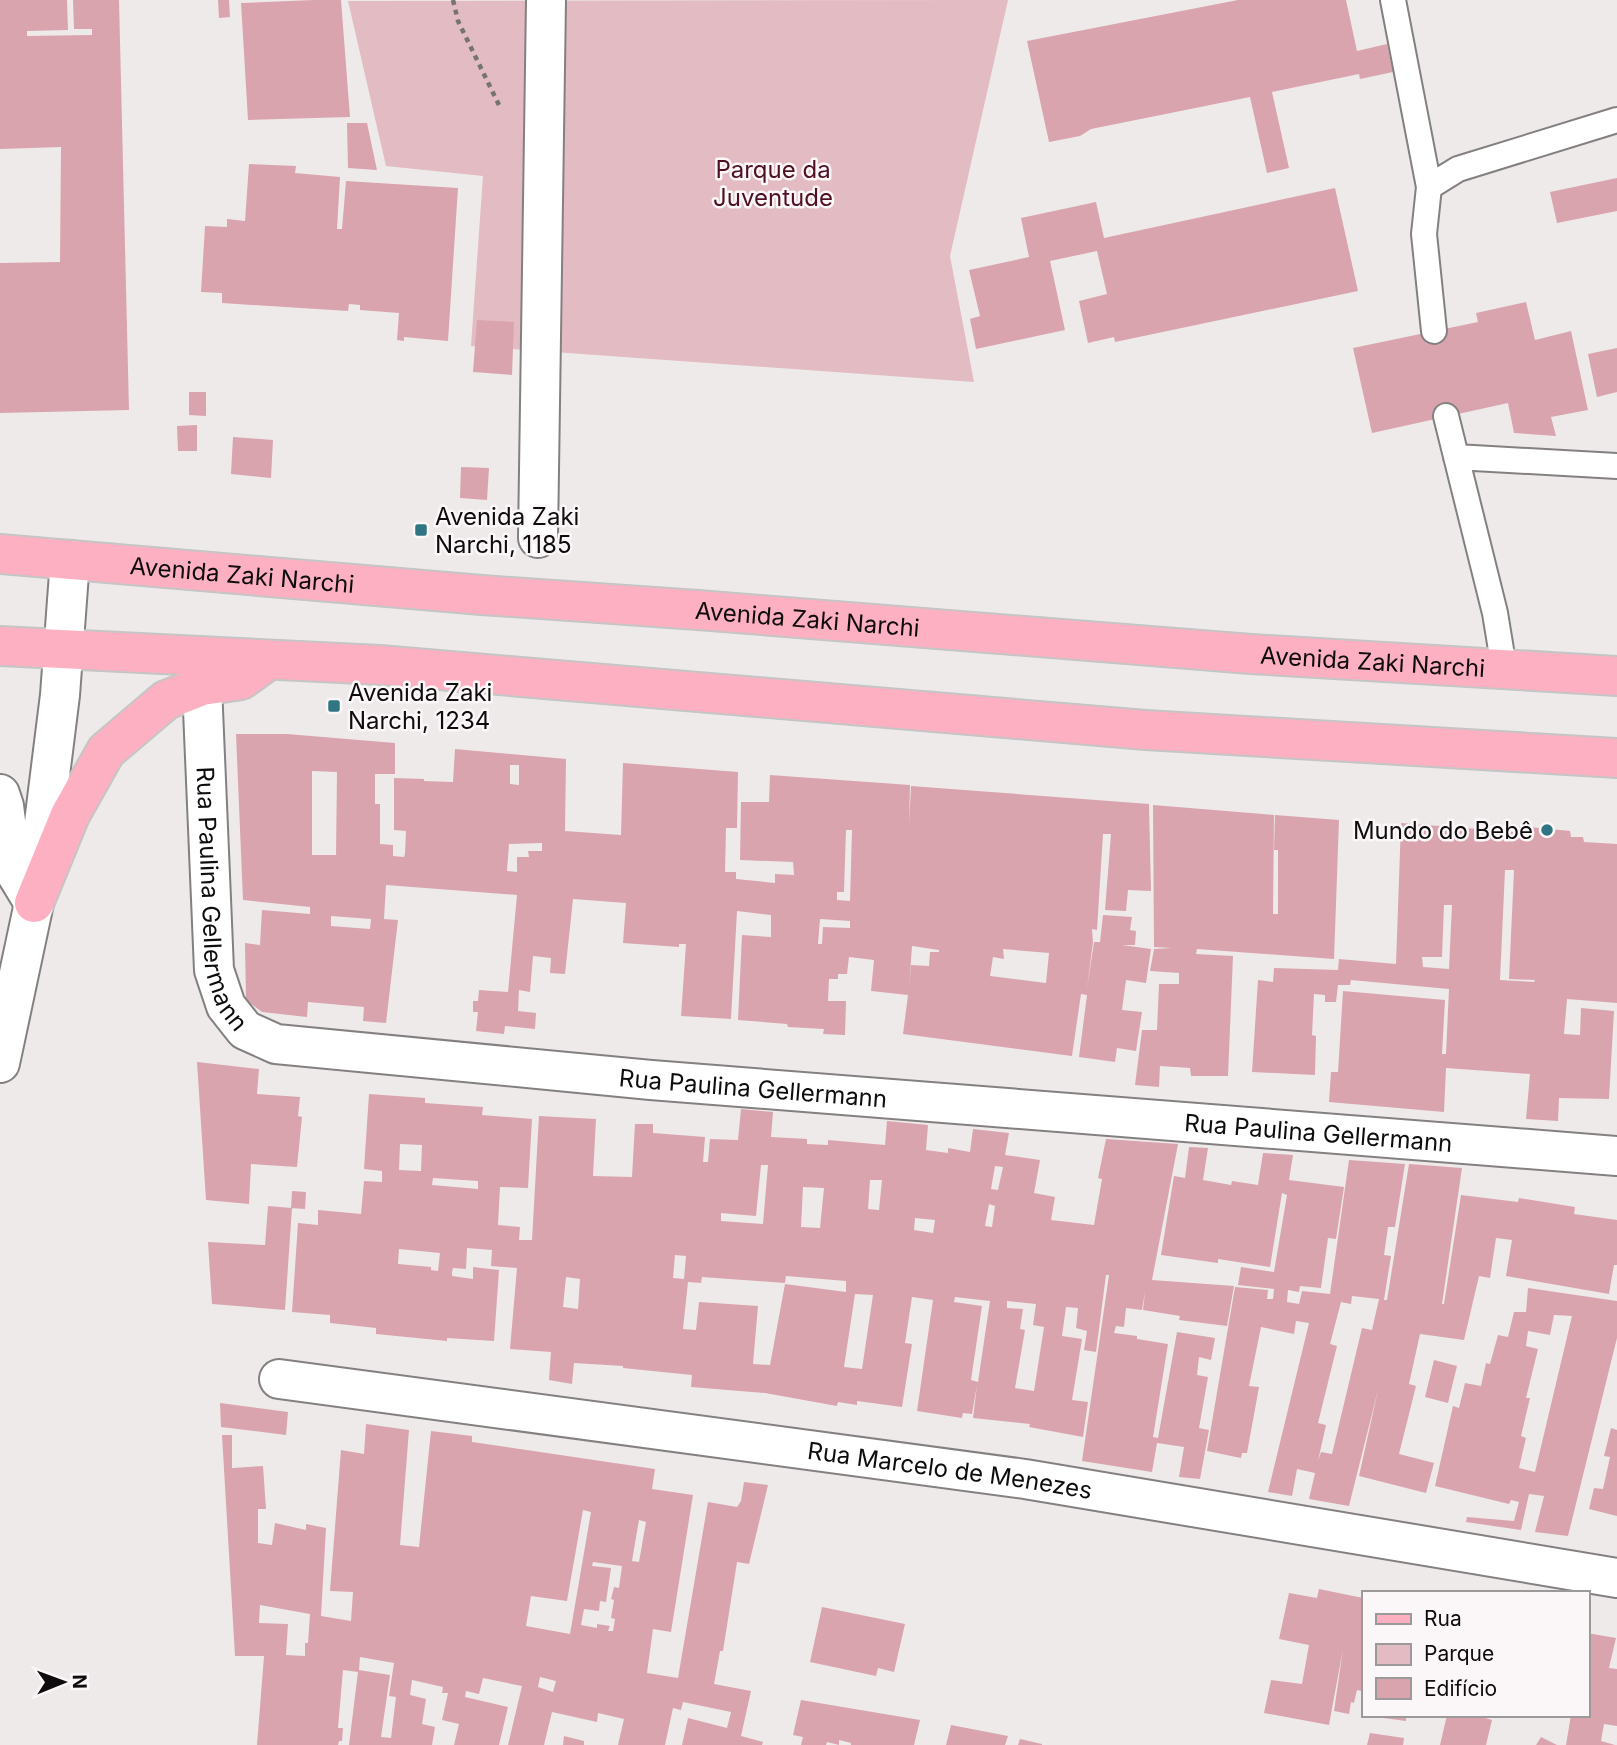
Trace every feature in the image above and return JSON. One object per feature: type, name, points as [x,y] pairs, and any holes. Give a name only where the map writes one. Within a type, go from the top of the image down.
[{"type":"main road","name":"Avenida Zaki Narchi","points":[[0,554],[482,595],[1223,652],[1617,676]]},
{"type":"main road","points":[[0,646],[380,665],[1146,730],[1617,758]]},
{"type":"main road","points":[[34,903],[70,815],[106,751],[166,700],[202,686],[241,680],[271,660]]},
{"type":"street","points":[[538,537],[545,0]]},
{"type":"street","points":[[0,1063],[34,903],[60,695],[70,559]]},
{"type":"street","name":"Rua Paulina Gellermann","points":[[202,686],[214,970],[226,1006],[245,1030],[276,1044],[651,1080],[1617,1156]]},
{"type":"street","points":[[0,794],[12,867],[34,903]]},
{"type":"street","name":"Rua Marcelo de Menezes","points":[[279,1379],[1025,1479],[1617,1578]]},
{"type":"lane","points":[[1393,0],[1430,187],[1424,234],[1434,331]]},
{"type":"lane","points":[[1430,187],[1458,170],[1617,120]]},
{"type":"lane","points":[[1446,416],[1495,613],[1504,668]]},
{"type":"lane","points":[[1456,457],[1617,466]]},
{"type":"path","points":[[453,0],[458,21],[500,108]]},
{"type":"green space","name":"Parque da Juventude","points":[[1008,0],[950,256],[974,382],[471,346],[483,176],[386,166],[348,1]]},
{"type":"building","points":[[0,0],[67,0],[68,30],[27,31],[27,36],[92,35],[92,29],[74,29],[73,0],[119,0],[129,410],[0,413],[0,263],[60,262],[61,147],[0,149]]},
{"type":"building","points":[[218,0],[229,0],[230,17],[219,18]]},
{"type":"building","points":[[341,0],[350,117],[248,120],[241,3]]},
{"type":"building","points":[[1238,0],[1346,0],[1357,51],[1387,44],[1393,72],[1360,79],[1359,74],[1272,92],[1289,168],[1267,173],[1250,97],[1091,129],[1080,136],[1049,142],[1027,41]]},
{"type":"building","points":[[347,123],[367,123],[377,170],[348,168]]},
{"type":"building","points":[[249,164],[296,166],[295,173],[340,177],[337,229],[342,229],[346,181],[458,188],[448,341],[404,337],[404,341],[397,340],[399,313],[360,310],[360,305],[349,304],[348,311],[222,303],[222,293],[201,292],[205,226],[227,227],[227,219],[245,221]]},
{"type":"building","points":[[1617,178],[1617,211],[1557,223],[1550,192]]},
{"type":"building","points":[[1335,188],[1358,291],[1115,342],[1114,337],[1088,343],[1079,301],[1107,294],[1097,251],[1050,261],[1065,330],[976,349],[970,319],[980,316],[969,270],[1029,257],[1021,218],[1096,202],[1104,238]]},
{"type":"building","points":[[1526,302],[1535,340],[1571,331],[1588,410],[1551,417],[1556,436],[1514,433],[1508,403],[1372,433],[1353,348],[1478,322],[1476,313]]},
{"type":"building","points":[[477,320],[514,322],[512,375],[473,372]]},
{"type":"building","points":[[1617,348],[1617,392],[1597,397],[1588,354]]},
{"type":"building","points":[[189,392],[206,392],[206,416],[189,415]]},
{"type":"building","points":[[197,425],[197,451],[178,451],[177,426]]},
{"type":"building","points":[[233,437],[273,440],[271,478],[231,474]]},
{"type":"building","points":[[461,467],[489,468],[487,500],[460,498]]},
{"type":"building","points":[[236,734],[287,734],[395,743],[395,774],[375,774],[375,804],[380,804],[380,844],[393,845],[393,856],[404,857],[406,831],[394,830],[394,778],[453,782],[455,749],[566,759],[565,831],[621,835],[623,763],[738,772],[737,828],[726,828],[725,872],[736,872],[736,879],[775,883],[775,874],[794,875],[793,862],[740,860],[741,802],[769,802],[770,775],[910,785],[909,825],[911,786],[1149,804],[1151,891],[1128,890],[1126,911],[1105,910],[1111,834],[1103,834],[1097,930],[1092,929],[1087,989],[1094,942],[1100,942],[1103,915],[1132,917],[1130,930],[1136,931],[1135,945],[1122,945],[1151,949],[1146,983],[1126,980],[1122,1010],[1142,1012],[1136,1051],[1117,1048],[1115,1062],[1079,1057],[1087,995],[1081,994],[1072,1056],[903,1034],[908,995],[871,991],[874,960],[849,957],[847,974],[838,974],[838,979],[829,979],[828,1001],[846,1001],[845,1035],[823,1034],[824,1029],[738,1020],[742,935],[771,937],[771,915],[737,911],[731,1019],[681,1016],[686,944],[679,944],[679,947],[623,943],[626,903],[573,899],[565,974],[550,973],[551,958],[533,956],[530,992],[519,990],[518,1011],[536,1013],[535,1029],[505,1026],[504,1034],[476,1031],[478,1012],[473,1012],[473,1001],[478,1001],[479,990],[508,992],[517,895],[386,885],[384,919],[398,920],[386,1023],[363,1021],[364,1007],[308,1002],[307,1017],[262,1012],[246,1000],[245,943],[260,945],[262,910],[310,914],[310,907],[243,900]],"holes":[[[510,765],[519,765],[519,785],[510,784]],[[312,771],[337,772],[336,855],[312,855]],[[846,830],[852,830],[850,901],[837,900],[837,892],[844,892]],[[542,843],[542,851],[528,851],[529,857],[517,857],[517,872],[507,871],[509,844]],[[331,916],[371,919],[370,929],[331,926]],[[820,919],[850,921],[850,928],[823,927],[822,944],[818,944]],[[912,946],[939,950],[930,952],[929,966],[911,965],[909,988]],[[1003,949],[1049,953],[1046,983],[990,976],[993,957],[1004,959]]]},
{"type":"building","points":[[1153,805],[1274,815],[1273,914],[1278,914],[1275,815],[1339,820],[1334,959],[1197,949],[1196,954],[1233,956],[1228,1076],[1191,1076],[1190,1068],[1160,1066],[1159,1087],[1135,1085],[1142,1030],[1157,1030],[1159,984],[1179,984],[1179,973],[1150,971],[1154,949],[1172,948],[1154,947]]},
{"type":"building","points":[[1401,823],[1516,832],[1520,826],[1570,831],[1571,837],[1583,837],[1584,842],[1617,844],[1617,1003],[1567,999],[1564,1034],[1580,1035],[1581,1008],[1614,1011],[1609,1099],[1559,1098],[1558,1121],[1526,1119],[1530,1074],[1446,1068],[1444,1112],[1329,1102],[1331,1072],[1338,1072],[1343,991],[1445,1000],[1442,1054],[1446,1054],[1449,989],[1351,980],[1350,985],[1338,985],[1336,1002],[1325,1002],[1325,995],[1314,994],[1312,1035],[1316,1036],[1315,1075],[1252,1072],[1258,980],[1273,982],[1274,968],[1338,970],[1339,959],[1396,964]],"holes":[[[1505,870],[1514,870],[1509,979],[1535,980],[1534,982],[1500,980]],[[1444,905],[1452,905],[1449,969],[1423,967],[1422,957],[1442,957]]]},
{"type":"building","points":[[197,1062],[259,1069],[257,1094],[300,1097],[298,1116],[302,1117],[297,1167],[251,1164],[249,1204],[206,1200]]},
{"type":"building","points":[[369,1094],[425,1098],[425,1103],[483,1107],[482,1115],[532,1119],[528,1188],[500,1187],[498,1225],[520,1227],[519,1240],[532,1240],[539,1116],[596,1119],[593,1176],[632,1177],[635,1124],[653,1124],[653,1133],[705,1137],[703,1162],[708,1162],[710,1139],[738,1140],[741,1109],[773,1112],[771,1137],[807,1139],[807,1144],[828,1145],[828,1140],[885,1145],[887,1121],[928,1125],[926,1150],[948,1153],[948,1148],[970,1152],[973,1129],[1009,1133],[1005,1155],[1040,1160],[1034,1193],[1055,1197],[1051,1220],[1094,1225],[1102,1179],[1098,1178],[1106,1139],[1178,1144],[1152,1280],[1234,1286],[1227,1326],[1179,1320],[1180,1316],[1143,1310],[1145,1292],[1142,1310],[1126,1308],[1124,1327],[1116,1326],[1114,1333],[1168,1344],[1153,1437],[1158,1438],[1177,1332],[1215,1338],[1211,1360],[1199,1357],[1197,1375],[1208,1377],[1199,1428],[1209,1430],[1200,1479],[1179,1477],[1184,1447],[1157,1443],[1152,1472],[1082,1461],[1109,1275],[1106,1275],[1096,1352],[1084,1350],[1087,1331],[1076,1328],[1078,1308],[1066,1307],[1062,1336],[1082,1339],[1072,1400],[1088,1402],[1083,1437],[1029,1427],[1030,1424],[973,1418],[977,1385],[972,1414],[963,1413],[962,1418],[917,1411],[933,1300],[912,1297],[905,1343],[912,1344],[902,1407],[857,1401],[857,1405],[838,1402],[837,1406],[765,1393],[691,1387],[692,1375],[623,1366],[574,1363],[572,1384],[549,1380],[551,1352],[510,1349],[517,1268],[491,1266],[492,1250],[467,1248],[466,1269],[453,1268],[452,1276],[473,1279],[473,1267],[499,1270],[494,1341],[447,1338],[447,1341],[376,1334],[376,1328],[330,1323],[330,1315],[292,1312],[298,1223],[318,1225],[318,1210],[361,1214],[364,1181],[382,1182],[382,1171],[364,1169]],"holes":[[[400,1144],[422,1145],[421,1171],[399,1170]],[[761,1165],[768,1165],[763,1224],[721,1221],[721,1213],[756,1216]],[[995,1166],[1003,1167],[998,1190],[991,1189]],[[433,1178],[478,1181],[478,1189],[432,1185]],[[870,1180],[882,1180],[879,1210],[868,1209]],[[803,1187],[824,1188],[820,1228],[801,1227]],[[989,1204],[995,1206],[992,1227],[985,1226]],[[915,1218],[935,1220],[933,1233],[914,1230]],[[399,1249],[440,1253],[438,1271],[431,1270],[431,1267],[398,1264]],[[675,1255],[686,1256],[684,1279],[673,1278]],[[786,1276],[846,1281],[846,1292],[785,1284],[770,1365],[753,1364],[758,1306],[699,1302],[696,1330],[683,1329],[688,1282],[701,1283],[702,1277],[785,1283]],[[566,1277],[580,1279],[578,1309],[563,1307]],[[855,1294],[873,1295],[862,1369],[844,1367]],[[955,1297],[990,1301],[978,1382],[971,1380],[982,1306],[954,1302]],[[1007,1301],[1036,1304],[1033,1325],[1044,1327],[1034,1391],[1015,1388],[1025,1330],[1020,1329],[1023,1309],[1007,1308]]]},
{"type":"building","points":[[1189,1147],[1208,1148],[1203,1180],[1231,1185],[1232,1181],[1258,1185],[1263,1153],[1293,1155],[1289,1180],[1344,1187],[1336,1239],[1328,1238],[1321,1288],[1300,1286],[1299,1292],[1288,1290],[1287,1302],[1299,1304],[1302,1291],[1330,1294],[1349,1160],[1405,1164],[1395,1227],[1388,1227],[1384,1255],[1391,1256],[1384,1300],[1387,1300],[1409,1164],[1462,1168],[1442,1304],[1461,1195],[1518,1202],[1519,1198],[1575,1207],[1574,1214],[1617,1220],[1617,1265],[1614,1265],[1609,1294],[1506,1276],[1512,1240],[1496,1238],[1490,1278],[1479,1276],[1464,1340],[1420,1334],[1409,1384],[1416,1386],[1399,1454],[1434,1463],[1426,1493],[1359,1476],[1378,1390],[1349,1506],[1309,1499],[1315,1473],[1297,1469],[1292,1496],[1268,1492],[1309,1323],[1296,1321],[1294,1334],[1261,1327],[1249,1386],[1259,1387],[1247,1453],[1242,1453],[1241,1458],[1207,1451],[1235,1287],[1268,1290],[1267,1299],[1273,1299],[1274,1289],[1238,1285],[1241,1267],[1274,1272],[1287,1195],[1282,1193],[1270,1267],[1218,1259],[1218,1263],[1161,1255],[1174,1176],[1185,1178]],"holes":[[[1352,1296],[1379,1299],[1372,1330],[1362,1328],[1332,1454],[1321,1452],[1318,1461],[1326,1425],[1318,1423],[1337,1346],[1330,1344],[1341,1302],[1351,1304]]]},
{"type":"building","points":[[292,1191],[306,1192],[305,1209],[291,1208]]},
{"type":"building","points":[[268,1206],[292,1208],[285,1310],[212,1304],[208,1242],[265,1245]]},
{"type":"building","points":[[1528,1288],[1617,1301],[1617,1338],[1568,1536],[1535,1532],[1544,1496],[1529,1494],[1521,1530],[1466,1522],[1467,1517],[1514,1521],[1519,1502],[1511,1500],[1509,1504],[1435,1486],[1453,1406],[1459,1408],[1465,1383],[1481,1386],[1486,1363],[1490,1364],[1498,1335],[1508,1337],[1514,1312],[1526,1312]],"holes":[[[1554,1315],[1572,1316],[1535,1472],[1519,1468],[1526,1438],[1521,1436],[1530,1398],[1526,1398],[1538,1349],[1526,1346],[1528,1331],[1550,1335]]]},
{"type":"building","points":[[1434,1360],[1457,1366],[1448,1403],[1425,1397]]},
{"type":"building","points":[[220,1403],[288,1412],[286,1435],[221,1427]]},
{"type":"building","points":[[366,1424],[409,1430],[400,1545],[419,1547],[431,1431],[472,1436],[472,1442],[655,1469],[652,1489],[693,1495],[671,1632],[653,1629],[647,1673],[678,1678],[708,1502],[737,1507],[741,1501],[744,1482],[768,1485],[749,1564],[737,1562],[723,1651],[720,1651],[714,1684],[751,1691],[741,1736],[763,1742],[762,1745],[682,1745],[688,1718],[727,1728],[731,1712],[683,1702],[681,1710],[673,1708],[665,1745],[618,1745],[624,1719],[598,1713],[597,1722],[552,1712],[544,1745],[508,1745],[522,1686],[483,1678],[479,1694],[466,1691],[465,1697],[508,1707],[499,1745],[454,1745],[459,1724],[442,1720],[448,1693],[442,1693],[443,1687],[412,1680],[410,1695],[426,1699],[422,1724],[435,1727],[432,1745],[349,1745],[358,1672],[343,1670],[338,1728],[343,1728],[342,1741],[339,1741],[338,1745],[257,1745],[264,1656],[235,1656],[222,1435],[232,1435],[232,1468],[263,1466],[266,1509],[258,1509],[258,1543],[272,1545],[275,1523],[306,1530],[306,1524],[326,1528],[321,1616],[351,1621],[353,1592],[330,1591],[341,1450],[364,1454]],"holes":[[[583,1510],[591,1512],[570,1634],[526,1626],[531,1596],[567,1601]],[[639,1520],[646,1522],[639,1562],[632,1561]],[[593,1562],[622,1566],[619,1588],[614,1587],[611,1599],[614,1600],[611,1618],[615,1619],[613,1631],[608,1631],[610,1626],[597,1624],[597,1628],[581,1625],[584,1609],[599,1611],[600,1601],[606,1602],[611,1568],[592,1566]],[[260,1605],[310,1614],[305,1656],[286,1655],[288,1624],[259,1623]],[[360,1657],[394,1663],[389,1696],[396,1697],[391,1738],[381,1737],[390,1675],[359,1670]],[[540,1677],[556,1681],[553,1692],[538,1687]]]},
{"type":"building","points":[[1611,1428],[1617,1430],[1617,1516],[1589,1509],[1594,1488],[1603,1489],[1610,1457],[1604,1456]]},
{"type":"building","points":[[1319,1589],[1362,1598],[1362,1691],[1357,1690],[1349,1714],[1334,1711],[1343,1649],[1329,1725],[1264,1713],[1271,1680],[1302,1684],[1309,1645],[1279,1639],[1289,1593],[1317,1598]]},
{"type":"building","points":[[822,1607],[905,1624],[894,1672],[878,1668],[876,1676],[810,1662]]},
{"type":"building","points":[[1589,1633],[1616,1638],[1609,1668],[1617,1669],[1617,1726],[1604,1724],[1601,1741],[1615,1745],[1566,1745],[1571,1717],[1589,1717]]},
{"type":"building","points":[[801,1700],[920,1720],[914,1745],[851,1745],[839,1740],[839,1745],[827,1742],[826,1745],[801,1745],[803,1737],[793,1735]]},
{"type":"building","points":[[1376,1717],[1406,1717],[1406,1721]]},
{"type":"building","points":[[1447,1717],[1482,1717],[1492,1720],[1486,1745],[1440,1745]]},
{"type":"building","points":[[951,1725],[1008,1736],[1005,1745],[946,1745]]},
{"type":"building","points":[[1370,1733],[1404,1738],[1403,1745],[1367,1745]]},
{"type":"building","points":[[564,1736],[584,1741],[584,1745],[563,1745]]},
{"type":"building","points":[[1541,1737],[1557,1745],[1536,1745]]},
{"type":"building","points":[[1020,1739],[1042,1744],[1042,1745],[1018,1745]]},
{"type":"place","name":"Avenida Zaki Narchi, 1185","points":[[421,530]]},
{"type":"place","name":"Avenida Zaki Narchi, 1234","points":[[334,706]]},
{"type":"place","name":"Mundo do Bebê","points":[[1547,830]]}]
